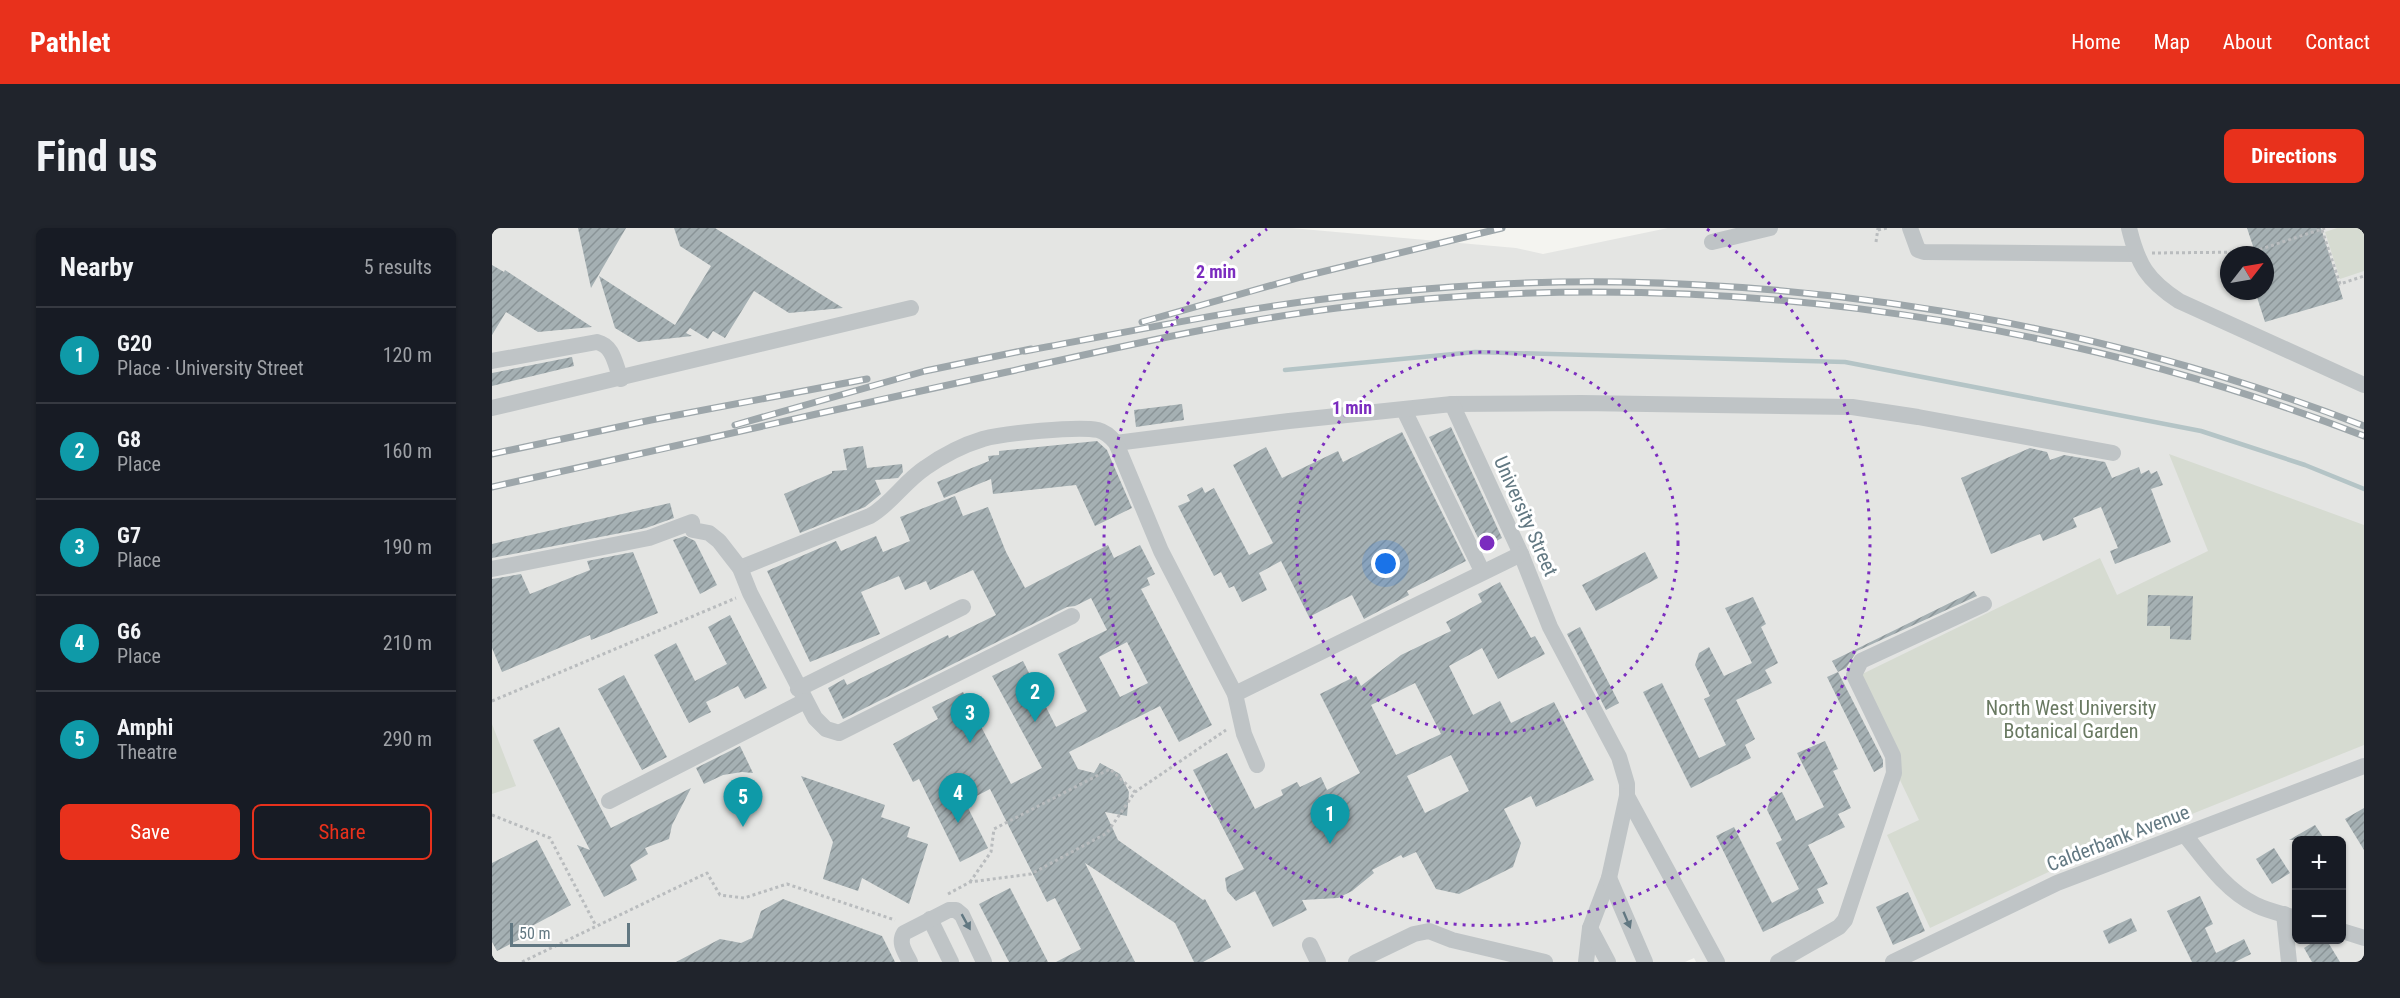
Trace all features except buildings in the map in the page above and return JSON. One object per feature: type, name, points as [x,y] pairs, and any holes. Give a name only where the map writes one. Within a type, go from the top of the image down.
[{"type":"street","points":[[1712,242],[1770,228]]},
{"type":"street","points":[[1910,228],[1918,250],[1924,252],[2135,254]]},
{"type":"street","points":[[2129,228],[2135,254],[2150,279],[2158,287],[2180,301],[2364,385]]},
{"type":"street","points":[[492,408],[911,308]]},
{"type":"street","points":[[492,362],[597,342],[609,348],[621,379]]},
{"type":"street","points":[[1116,443],[1289,421],[1452,404],[1581,403],[1852,407],[2113,453]]},
{"type":"street","name":"University Street","points":[[1452,404],[1521,554],[1550,627],[1619,757],[1627,784],[1627,796],[1610,878],[1590,928],[1586,962]]},
{"type":"street","points":[[1404,410],[1482,571]]},
{"type":"street","points":[[740,568],[870,516],[881,510],[917,473],[927,466],[983,439],[1018,433],[1089,429],[1109,435],[1116,443],[1161,551],[1235,694],[1244,734],[1257,765]]},
{"type":"street","points":[[492,568],[649,538],[692,522],[693,530],[709,533],[719,541],[740,568],[750,593],[814,718],[826,729],[839,733],[1072,616]]},
{"type":"street","points":[[1235,694],[1482,571],[1521,554]]},
{"type":"street","points":[[1778,962],[1839,927],[1845,920],[1894,773],[1893,756],[1854,675],[1856,667],[1862,661],[1984,604]]},
{"type":"street","points":[[609,801],[963,607]]},
{"type":"street","name":"Calderbank Avenue","points":[[1893,962],[2057,883],[2364,766]]},
{"type":"street","points":[[1627,796],[1717,962]]},
{"type":"street","points":[[2185,835],[2215,872],[2236,892],[2257,906],[2290,916],[2289,962]]},
{"type":"street","points":[[1610,878],[1645,962]]},
{"type":"street","points":[[910,962],[901,939],[911,927],[949,910],[957,910],[962,915],[984,962]]},
{"type":"street","points":[[930,919],[951,962]]},
{"type":"street","points":[[1590,928],[1608,962]]},
{"type":"street","points":[[1356,962],[1414,934],[1429,932],[1452,940],[1545,962]]},
{"type":"street","points":[[2346,932],[2364,938]]},
{"type":"street","points":[[1310,945],[1318,962]]},
{"type":"path","points":[[1876,242],[1878,229],[1887,228]]},
{"type":"path","points":[[2135,254],[2252,252],[2323,229],[2340,284],[2364,276]]},
{"type":"path","points":[[492,701],[750,593]]},
{"type":"path","points":[[940,899],[970,882],[1031,874],[1107,833],[1135,792],[1240,721]]},
{"type":"path","points":[[970,882],[991,852],[994,829],[1110,769],[1135,792]]},
{"type":"path","points":[[492,815],[550,838],[596,926]]},
{"type":"path","points":[[522,962],[707,873],[720,895],[744,898],[787,884],[899,921]]},
{"type":"shaded area","points":[[492,228],[1291,228],[1516,248],[1543,254],[1668,228],[2364,228],[2364,962],[1696,962],[1694,958],[1685,962],[492,962]]},
{"type":"green space","points":[[2337,228],[2364,228],[2364,271],[2340,279],[2325,232]]},
{"type":"green space","name":"North West University Botanical Garden","points":[[2169,454],[2364,525],[2364,745],[2057,868],[1930,928],[1887,835],[1919,820],[1852,679],[2100,558],[2117,595],[2208,551]]},
{"type":"green space","points":[[492,724],[516,786],[492,794]]},
{"type":"waterway","points":[[1285,370],[1475,352],[1845,362],[2201,431],[2305,465],[2364,489]]},
{"type":"railway","points":[[1142,322],[1301,277],[1502,228]]},
{"type":"railway","points":[[1025,351],[1240,311],[1369,294],[1464,286],[1559,282],[1717,286],[1812,294],[2000,321],[2092,341],[2184,365],[2364,426]]},
{"type":"railway","points":[[492,487],[1171,336],[1254,321],[1337,308],[1467,296],[1598,292],[1728,296],[1858,309],[1987,329],[2115,357],[2241,393],[2364,436]]},
{"type":"railway","points":[[735,425],[925,371],[1031,349]]},
{"type":"railway","points":[[492,454],[651,420],[867,379]]},
{"type":"place","name":"G8","points":[[1035,722]]},
{"type":"place","name":"G7","points":[[970,743]]},
{"type":"place","name":"G6","points":[[958,823]]},
{"type":"place","name":"Amphi","points":[[743,827]]},
{"type":"place","name":"G20","points":[[1330,844]]}]
